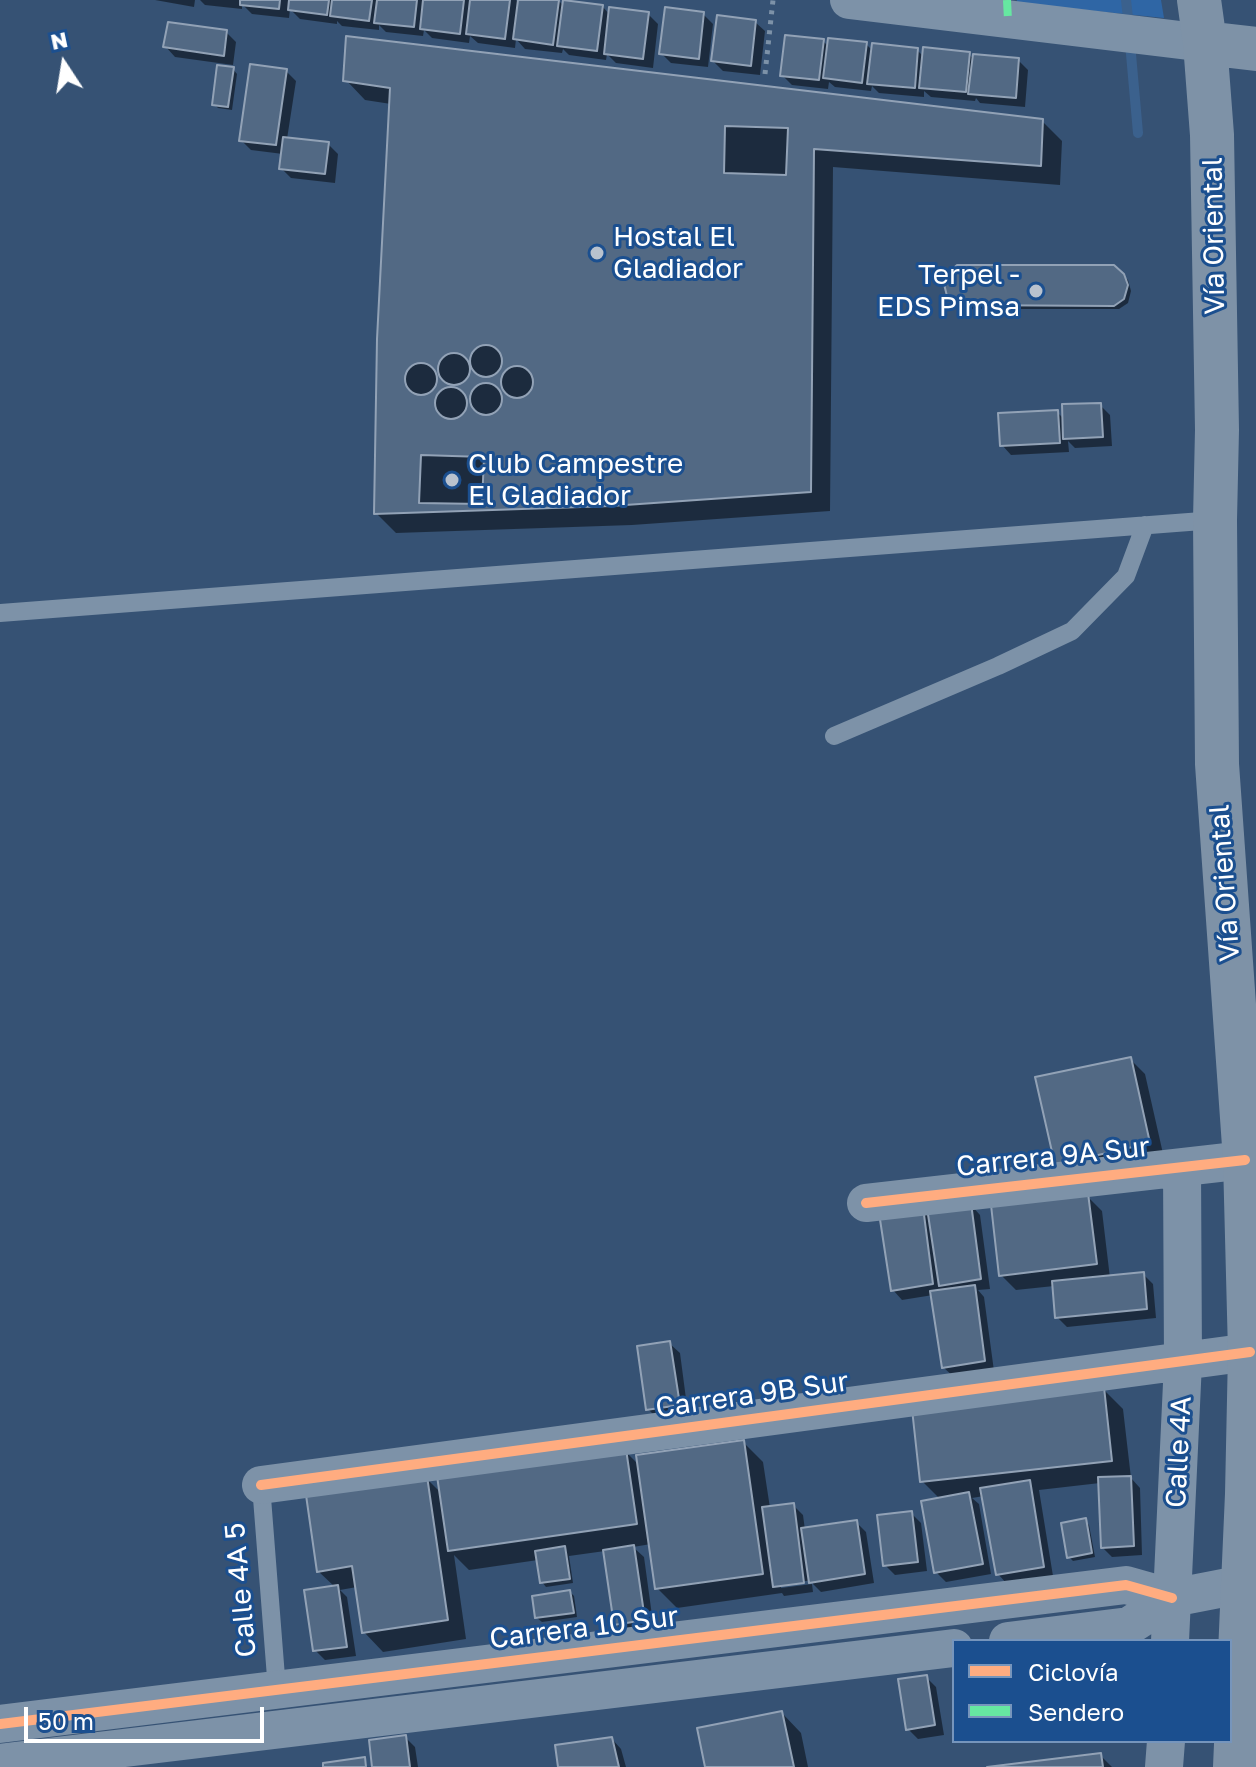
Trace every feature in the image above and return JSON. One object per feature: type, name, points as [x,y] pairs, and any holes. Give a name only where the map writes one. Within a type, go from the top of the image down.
[{"type":"highway","name":"Vía Oriental","points":[[1199,0],[1213,151],[1217,764],[1245,1160],[1250,1352],[1235,1767]]},
{"type":"highway","points":[[1205,43],[1256,49]]},
{"type":"street","points":[[849,0],[1205,43]]},
{"type":"street","name":"Carrera 9A Sur","points":[[866,1203],[1245,1160]]},
{"type":"street","name":"Calle 4A","points":[[1170,1639],[1183,1362],[1182,1167]]},
{"type":"street","name":"Carrera 9B Sur","points":[[261,1485],[1250,1352]]},
{"type":"street","points":[[1024,1639],[1129,1626],[1172,1598],[1244,1584]]},
{"type":"street","name":"Carrera 10 Sur","points":[[15,1722],[1126,1585],[1172,1598]]},
{"type":"street","points":[[708,1637],[713,1677]]},
{"type":"street","points":[[15,1722],[22,1763],[952,1648]]},
{"type":"street","points":[[1164,1767],[1166,1743]]},
{"type":"lane","points":[[0,613],[1215,520]]},
{"type":"lane","points":[[834,736],[1072,631],[1126,576],[1145,525]]},
{"type":"lane","name":"Calle 4A 5","points":[[261,1485],[277,1690]]},
{"type":"path","points":[[765,74],[773,0]]},
{"type":"shaded area","points":[[1017,0],[1161,0],[1164,18],[1017,3]]},
{"type":"building","points":[[240,0],[280,0],[279,9],[240,5]]},
{"type":"building","points":[[289,0],[329,0],[327,15],[288,10]]},
{"type":"building","points":[[332,0],[372,0],[369,21],[330,16]]},
{"type":"building","points":[[377,0],[417,0],[414,27],[374,23]]},
{"type":"building","points":[[423,0],[464,0],[460,34],[420,29]]},
{"type":"building","points":[[470,0],[510,0],[505,39],[466,34]]},
{"type":"building","points":[[518,0],[559,0],[553,45],[513,39]]},
{"type":"building","points":[[563,0],[603,5],[597,51],[557,46]]},
{"type":"building","points":[[609,7],[649,12],[643,59],[604,54]]},
{"type":"building","points":[[665,7],[704,12],[699,59],[659,54]]},
{"type":"building","points":[[717,15],[756,20],[751,66],[711,61]]},
{"type":"building","points":[[168,22],[227,30],[224,56],[163,47]]},
{"type":"building","points":[[785,35],[824,39],[819,80],[780,76]]},
{"type":"building","name":"Hostal El Gladiador","points":[[346,36],[1043,119],[1041,166],[814,149],[811,492],[611,506],[374,514],[377,339],[390,88],[343,81]]},
{"type":"building","points":[[828,38],[867,42],[862,83],[823,78]]},
{"type":"building","points":[[872,43],[918,48],[915,88],[867,84]]},
{"type":"building","points":[[923,47],[970,52],[966,92],[919,88]]},
{"type":"building","points":[[973,54],[1019,58],[1016,98],[968,94]]},
{"type":"building","points":[[250,64],[287,69],[276,145],[239,141]]},
{"type":"building","points":[[217,65],[234,67],[228,107],[212,105]]},
{"type":"building","points":[[725,126],[788,128],[786,175],[724,173]]},
{"type":"building","points":[[283,137],[329,142],[325,174],[279,169]]},
{"type":"building","name":"Terpel - EDS Pimsa","points":[[957,265],[1114,265],[1124,274],[1128,285],[1124,299],[1114,306],[957,305],[947,296],[944,284],[948,273]]},
{"type":"building","points":[[486,345],[497,350],[502,361],[497,372],[486,377],[475,372],[470,361],[475,350]]},
{"type":"building","points":[[454,353],[465,358],[470,369],[465,380],[454,385],[443,380],[438,369],[443,358]]},
{"type":"building","points":[[421,363],[432,368],[437,379],[432,390],[421,395],[410,390],[405,379],[410,368]]},
{"type":"building","points":[[517,366],[528,371],[533,382],[528,393],[517,398],[506,393],[501,382],[506,371]]},
{"type":"building","points":[[486,383],[497,388],[502,399],[497,410],[486,415],[475,410],[470,399],[475,388]]},
{"type":"building","points":[[451,387],[462,392],[467,403],[462,414],[451,419],[440,414],[435,403],[440,392]]},
{"type":"building","points":[[1101,403],[1103,437],[1063,439],[1062,404]]},
{"type":"building","points":[[1058,410],[1060,443],[1000,446],[998,413]]},
{"type":"building","name":"Club Campestre El Gladiador","points":[[421,455],[484,457],[482,504],[419,503]]},
{"type":"building","points":[[1131,1057],[1150,1143],[1055,1165],[1035,1077]]},
{"type":"building","points":[[1088,1193],[1097,1264],[999,1276],[991,1205]]},
{"type":"building","points":[[971,1203],[981,1279],[939,1286],[927,1208]]},
{"type":"building","points":[[923,1207],[933,1284],[891,1291],[879,1213]]},
{"type":"building","points":[[1144,1272],[1147,1309],[1055,1318],[1052,1281]]},
{"type":"building","points":[[975,1285],[985,1361],[942,1368],[930,1291]]},
{"type":"building","points":[[670,1341],[680,1405],[646,1410],[637,1346]]},
{"type":"building","points":[[1104,1387],[1112,1461],[920,1482],[912,1409]]},
{"type":"building","points":[[744,1440],[763,1574],[655,1589],[636,1455]]},
{"type":"building","points":[[626,1449],[637,1524],[448,1551],[437,1476]]},
{"type":"building","points":[[427,1476],[448,1620],[362,1633],[352,1566],[317,1572],[306,1495]]},
{"type":"building","points":[[1131,1476],[1134,1546],[1101,1548],[1098,1477]]},
{"type":"building","points":[[1030,1480],[1044,1567],[996,1575],[980,1488]]},
{"type":"building","points":[[969,1492],[983,1564],[934,1573],[921,1501]]},
{"type":"building","points":[[794,1503],[804,1583],[773,1587],[762,1507]]},
{"type":"building","points":[[912,1511],[918,1562],[883,1566],[877,1515]]},
{"type":"building","points":[[1086,1518],[1092,1553],[1067,1558],[1061,1523]]},
{"type":"building","points":[[857,1520],[865,1574],[809,1583],[801,1528]]},
{"type":"building","points":[[634,1545],[645,1620],[614,1625],[603,1550]]},
{"type":"building","points":[[565,1546],[570,1579],[540,1583],[535,1551]]},
{"type":"building","points":[[338,1585],[347,1647],[313,1651],[304,1590]]},
{"type":"building","points":[[570,1590],[574,1613],[535,1618],[532,1596]]},
{"type":"building","points":[[927,1675],[935,1725],[906,1730],[898,1679]]},
{"type":"building","points":[[782,1711],[794,1767],[705,1767],[697,1728]]},
{"type":"building","points":[[406,1735],[410,1767],[372,1767],[369,1740]]},
{"type":"building","points":[[612,1737],[619,1767],[558,1767],[555,1745]]},
{"type":"building","points":[[1101,1753],[1103,1767],[987,1767]]},
{"type":"building","points":[[365,1757],[366,1767],[323,1767],[323,1763]]},
{"type":"waterway","points":[[1126,0],[1129,27]]},
{"type":"waterway","points":[[1130,43],[1138,133]]},
{"type":"marked path","points":[[1007,0],[1008,20]]},
{"type":"cycle path","points":[[866,1203],[1245,1160]]},
{"type":"cycle path","points":[[261,1485],[1250,1352]]},
{"type":"cycle path","points":[[0,1724],[1126,1585],[1172,1598]]},
{"type":"place","name":"Hostal El Gladiador","points":[[597,253]]},
{"type":"place","name":"Terpel - EDS Pimsa","points":[[1036,291]]},
{"type":"place","name":"Club Campestre El Gladiador","points":[[452,480]]}]
